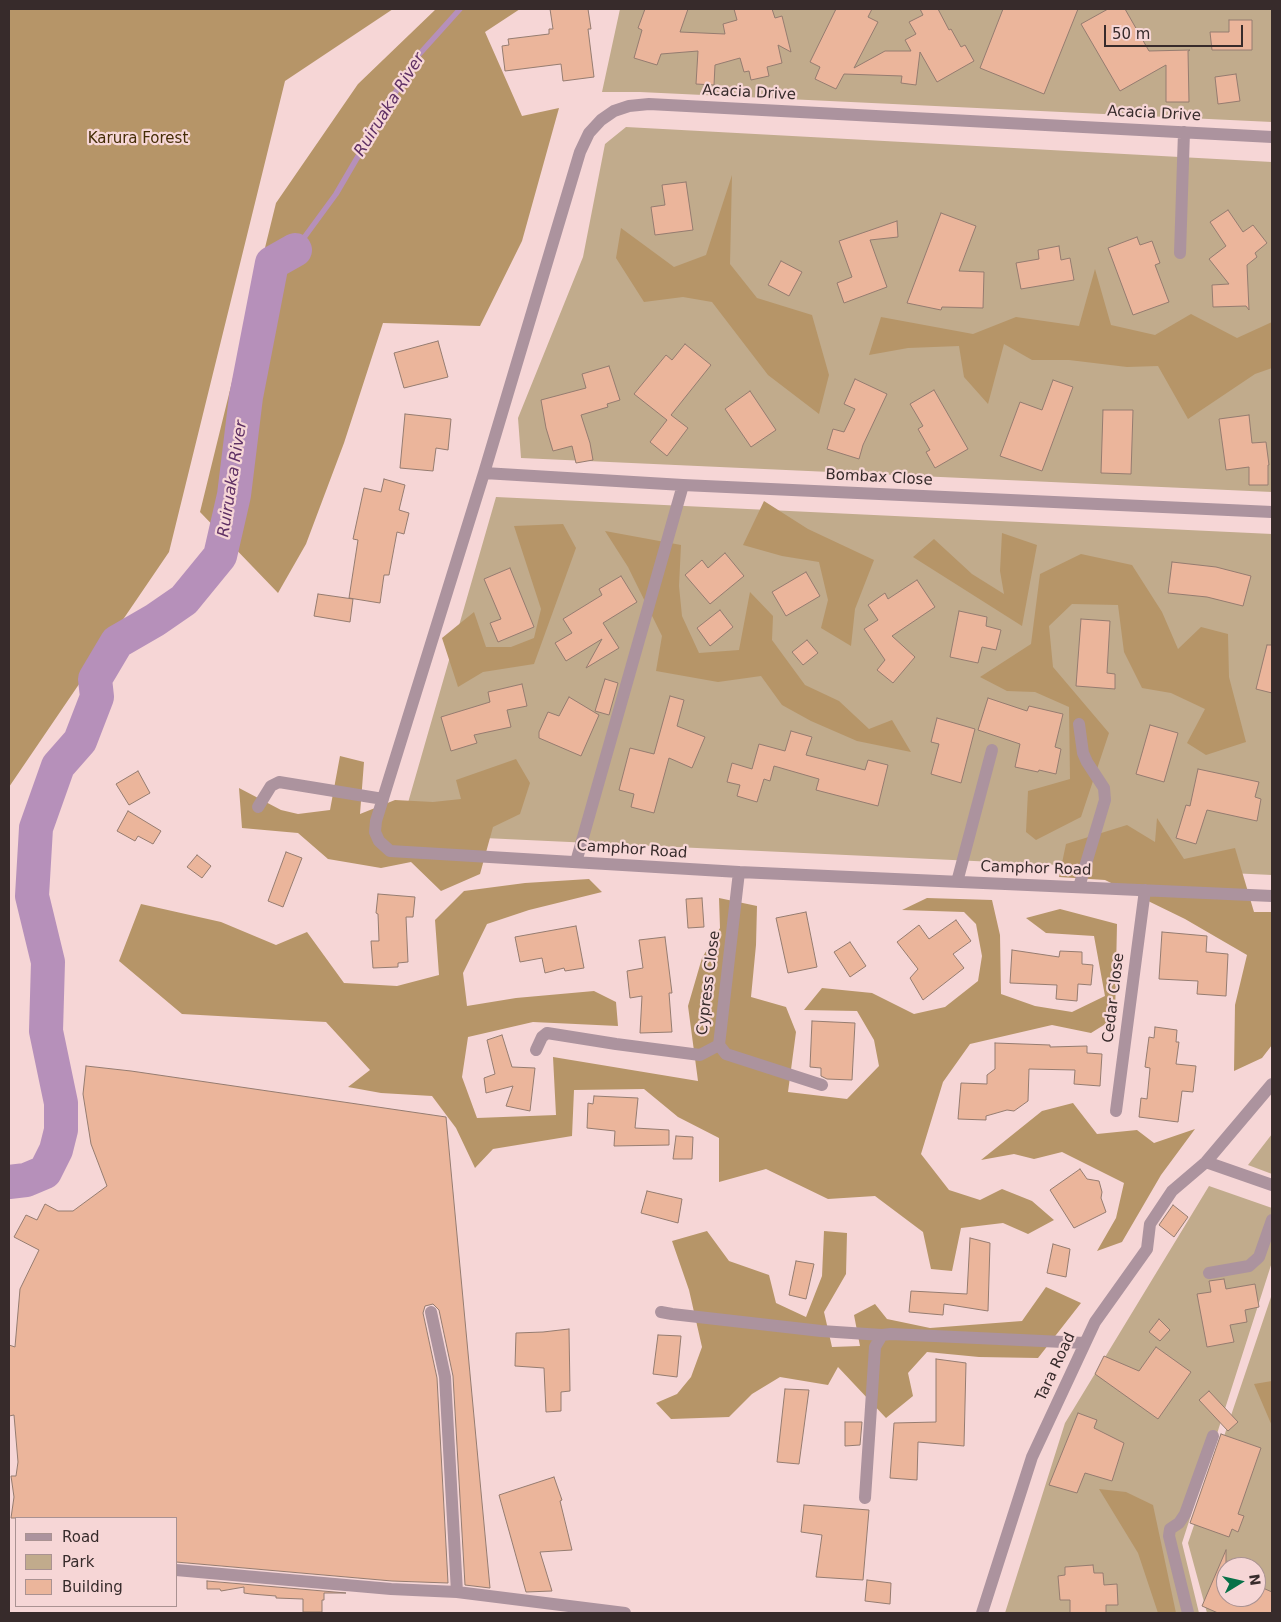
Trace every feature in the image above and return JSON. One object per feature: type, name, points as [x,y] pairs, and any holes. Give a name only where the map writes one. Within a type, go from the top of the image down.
[{"type":"street","name":"Acacia Drive","points":[[484,473],[580,152],[589,133],[601,120],[614,111],[629,106],[649,104],[1272,136]]},
{"type":"street","points":[[1180,253],[1184,132]]},
{"type":"street","name":"Bombax Close","points":[[484,473],[683,485],[1272,512]]},
{"type":"street","name":"Camphor Road","points":[[484,473],[376,822],[375,832],[379,841],[390,851],[739,872],[1272,896]]},
{"type":"street","points":[[576,862],[683,485]]},
{"type":"street","points":[[1079,724],[1083,753],[1104,788],[1106,800],[1079,887]]},
{"type":"street","points":[[957,882],[992,750]]},
{"type":"street","points":[[258,807],[270,786],[280,782],[383,799]]},
{"type":"street","name":"Cypress Close","points":[[739,872],[719,1046],[726,1054],[822,1085]]},
{"type":"street","name":"Cedar Close","points":[[1116,1111],[1145,890]]},
{"type":"street","points":[[536,1050],[542,1037],[547,1033],[700,1055],[719,1046]]},
{"type":"street","name":"Tara Road","points":[[982,1613],[1032,1457],[1095,1322],[1147,1249],[1150,1224],[1172,1191],[1206,1162],[1272,1084]]},
{"type":"street","points":[[1206,1162],[1272,1185]]},
{"type":"street","points":[[1209,1273],[1248,1266],[1259,1257],[1272,1220]]},
{"type":"street","points":[[431,1312],[442,1356],[446,1392],[457,1592]]},
{"type":"street","points":[[661,1312],[821,1331],[1085,1343]]},
{"type":"street","points":[[865,1498],[875,1347],[882,1335]]},
{"type":"street","points":[[1188,1613],[1169,1536],[1170,1529],[1182,1520],[1185,1514],[1213,1436]]},
{"type":"street","points":[[178,1570],[391,1589],[457,1592],[625,1613]]},
{"type":"green space","name":"Karura Forest","points":[[9,9],[393,9],[285,81],[169,552],[9,787]]},
{"type":"green space","points":[[436,9],[520,9],[485,32],[522,116],[559,108],[522,241],[480,326],[383,323],[344,443],[306,544],[278,593],[200,512],[276,203],[358,84]]},
{"type":"green space","points":[[620,9],[1272,9],[1272,122],[640,92],[602,92]]},
{"type":"green space","points":[[626,127],[1272,162],[1272,492],[521,458],[518,418],[583,257],[605,144]]},
{"type":"green space","points":[[732,175],[730,264],[757,298],[812,315],[829,375],[819,414],[768,375],[712,302],[683,297],[644,302],[616,258],[621,228],[674,267],[706,255]]},
{"type":"green space","points":[[1095,269],[1111,325],[1155,335],[1191,314],[1237,338],[1272,322],[1272,368],[1255,374],[1188,419],[1158,366],[1127,367],[1069,360],[1032,360],[1004,344],[988,404],[964,377],[959,346],[908,348],[869,355],[881,317],[973,334],[1016,317],[1079,326]]},
{"type":"green space","points":[[496,497],[1272,534],[1272,875],[399,834]]},
{"type":"green space","points":[[764,501],[808,529],[874,560],[855,609],[851,646],[821,628],[828,600],[819,562],[782,556],[743,545]]},
{"type":"green space","points":[[563,524],[576,548],[534,664],[483,672],[458,687],[442,638],[474,612],[486,647],[511,647],[534,638],[541,609],[514,526]]},
{"type":"green space","points":[[605,531],[681,545],[679,586],[682,616],[699,653],[739,650],[750,592],[773,616],[772,640],[805,685],[839,701],[869,729],[892,720],[911,752],[857,741],[811,721],[782,705],[761,676],[718,682],[656,671],[662,636],[628,567]]},
{"type":"green space","points":[[1002,533],[1037,545],[1022,626],[913,557],[934,539],[972,574],[1004,594],[1000,571]]},
{"type":"green space","points":[[1081,554],[1132,565],[1162,612],[1178,649],[1201,627],[1228,634],[1229,677],[1246,742],[1206,755],[1187,743],[1205,709],[1171,693],[1142,688],[1124,652],[1118,605],[1072,604],[1049,626],[1053,667],[1109,733],[1081,817],[1036,840],[1026,832],[1028,791],[1070,779],[1069,707],[1035,692],[1007,691],[980,677],[1031,644],[1040,574]]},
{"type":"green space","points":[[340,756],[364,762],[360,814],[395,800],[433,802],[461,799],[456,780],[516,759],[530,783],[520,814],[493,827],[480,874],[441,891],[411,862],[381,868],[328,859],[298,833],[242,828],[239,788],[281,810],[298,814],[330,810]]},
{"type":"green space","points":[[1157,818],[1184,859],[1235,848],[1254,912],[1272,912],[1272,1045],[1262,1058],[1234,1071],[1235,1005],[1247,955],[1185,919],[1105,880],[1059,877],[1066,844],[1127,825],[1155,842]]},
{"type":"green space","points":[[589,879],[602,892],[529,910],[487,924],[463,973],[467,1006],[516,998],[594,991],[616,1002],[618,1026],[533,1022],[468,1037],[462,1077],[477,1118],[556,1115],[553,1057],[698,1081],[688,1006],[702,958],[720,928],[719,898],[757,906],[756,945],[751,997],[786,1007],[796,1032],[788,1092],[847,1099],[879,1066],[874,1040],[857,1011],[804,1010],[822,988],[872,993],[914,1014],[945,1007],[978,981],[982,956],[976,924],[964,912],[902,910],[927,898],[992,900],[1000,935],[1001,994],[1035,1006],[1072,1012],[1105,996],[1094,936],[1046,933],[1026,918],[1060,909],[1117,924],[1115,1018],[1091,1033],[1052,1025],[970,1044],[943,1082],[921,1154],[949,1190],[980,1200],[1002,1189],[1032,1201],[1054,1220],[1028,1234],[1003,1223],[961,1228],[952,1271],[931,1269],[923,1232],[875,1196],[828,1199],[766,1169],[719,1182],[719,1138],[678,1117],[644,1089],[574,1090],[572,1136],[493,1149],[475,1168],[456,1128],[432,1096],[381,1093],[348,1087],[370,1070],[326,1022],[182,1014],[119,961],[141,904],[221,922],[276,945],[307,932],[344,983],[397,986],[439,975],[435,920],[464,891],[525,883]]},
{"type":"green space","points":[[1073,1103],[1097,1134],[1137,1130],[1154,1143],[1195,1129],[1161,1175],[1122,1242],[1097,1251],[1116,1218],[1124,1183],[1062,1152],[1034,1159],[1014,1154],[981,1160],[1042,1111]]},
{"type":"green space","points":[[1272,1134],[1272,1174],[1248,1165]]},
{"type":"green space","points":[[1209,1186],[1272,1208],[1272,1262],[1182,1543],[1199,1613],[1005,1613],[1065,1423]]},
{"type":"green space","points":[[707,1231],[729,1261],[769,1275],[776,1303],[806,1317],[822,1276],[824,1231],[847,1233],[846,1274],[824,1312],[832,1347],[860,1346],[854,1315],[875,1304],[887,1319],[930,1328],[1022,1321],[1046,1287],[1081,1303],[1038,1358],[979,1357],[927,1352],[908,1373],[913,1396],[886,1418],[838,1367],[828,1385],[780,1377],[752,1394],[729,1417],[671,1419],[656,1403],[677,1394],[691,1377],[702,1347],[689,1290],[672,1241]]},
{"type":"green space","points":[[1272,1294],[1272,1613],[1207,1613],[1188,1543]]},
{"type":"green space","points":[[1272,1381],[1272,1426],[1254,1384]]},
{"type":"green space","points":[[1099,1489],[1126,1492],[1153,1505],[1176,1613],[1158,1613],[1138,1553]]},
{"type":"building","points":[[550,9],[588,9],[591,29],[588,29],[594,77],[563,81],[561,64],[505,71],[502,46],[509,45],[508,39],[549,34],[549,29],[553,29]]},
{"type":"building","points":[[645,9],[688,9],[680,32],[725,34],[723,24],[737,20],[734,9],[772,9],[775,18],[782,16],[791,52],[778,45],[782,63],[767,67],[769,76],[751,80],[749,71],[744,72],[740,58],[715,65],[714,85],[696,84],[698,51],[661,54],[657,65],[634,58],[642,30],[638,28]]},
{"type":"building","points":[[836,9],[872,9],[868,17],[878,22],[854,68],[885,51],[911,51],[905,40],[916,34],[909,22],[923,15],[920,9],[938,9],[949,30],[951,29],[961,47],[965,45],[974,61],[937,82],[920,52],[916,85],[901,83],[902,76],[844,74],[836,89],[815,79],[820,67],[810,62]]},
{"type":"building","points":[[1003,9],[1078,9],[1044,94],[980,68]]},
{"type":"building","points":[[1108,9],[1125,9],[1149,51],[1190,50],[1188,51],[1189,102],[1166,102],[1166,65],[1120,91],[1081,24]]},
{"type":"building","points":[[1229,20],[1252,20],[1252,50],[1212,50],[1210,32],[1229,32]]},
{"type":"building","points":[[1236,74],[1240,101],[1218,104],[1215,77]]},
{"type":"building","points":[[686,182],[693,230],[655,235],[651,207],[665,205],[662,185]]},
{"type":"building","points":[[1228,210],[1243,232],[1253,225],[1267,243],[1255,253],[1257,257],[1247,265],[1249,310],[1246,306],[1213,307],[1212,285],[1229,284],[1209,259],[1226,246],[1210,222]]},
{"type":"building","points":[[941,213],[976,226],[959,271],[984,272],[983,308],[942,307],[941,310],[907,303]]},
{"type":"building","points":[[897,221],[898,237],[870,240],[887,287],[844,303],[837,283],[852,277],[839,241]]},
{"type":"building","points":[[1137,237],[1140,245],[1152,241],[1160,263],[1155,265],[1169,302],[1133,315],[1108,248]]},
{"type":"building","points":[[1059,246],[1061,260],[1070,258],[1074,280],[1021,289],[1016,263],[1039,259],[1038,250]]},
{"type":"building","points":[[781,261],[802,272],[789,296],[768,285]]},
{"type":"building","points":[[438,341],[448,377],[404,388],[394,353]]},
{"type":"building","points":[[685,344],[711,365],[671,415],[688,428],[667,456],[650,442],[667,420],[634,394],[666,355],[672,360]]},
{"type":"building","points":[[609,366],[620,400],[607,404],[608,407],[581,415],[593,460],[576,463],[572,446],[553,451],[546,428],[541,400],[586,388],[582,374]]},
{"type":"building","points":[[855,379],[887,394],[863,445],[859,459],[827,449],[833,429],[844,432],[855,409],[844,404]]},
{"type":"building","points":[[1053,380],[1073,387],[1042,471],[1000,456],[1020,402],[1042,410]]},
{"type":"building","points":[[934,390],[968,449],[935,468],[926,452],[930,450],[918,429],[923,426],[910,404]]},
{"type":"building","points":[[750,391],[776,430],[751,447],[725,409]]},
{"type":"building","points":[[1103,410],[1133,410],[1131,474],[1101,473]]},
{"type":"building","points":[[405,414],[451,419],[448,450],[436,448],[433,471],[400,468]]},
{"type":"building","points":[[1249,415],[1252,443],[1266,442],[1269,465],[1268,485],[1249,485],[1249,467],[1226,470],[1219,419]]},
{"type":"building","points":[[384,479],[405,485],[399,510],[409,513],[404,534],[397,532],[389,575],[384,575],[380,603],[349,598],[358,540],[353,539],[364,488],[381,492]]},
{"type":"building","points":[[725,553],[744,576],[710,604],[685,575],[702,560],[708,568]]},
{"type":"building","points":[[1172,562],[1216,567],[1251,576],[1243,606],[1207,597],[1168,593]]},
{"type":"building","points":[[510,568],[534,627],[498,642],[490,623],[501,619],[484,579]]},
{"type":"building","points":[[806,572],[820,596],[786,616],[772,592]]},
{"type":"building","points":[[621,576],[637,602],[603,623],[619,648],[586,668],[602,639],[566,661],[555,643],[572,633],[563,619],[602,595],[599,589]]},
{"type":"building","points":[[917,580],[935,607],[892,636],[915,657],[893,683],[877,670],[885,660],[864,629],[878,620],[868,605],[885,593],[888,599]]},
{"type":"building","points":[[318,594],[353,599],[350,622],[314,616]]},
{"type":"building","points":[[720,610],[733,627],[710,646],[697,628]]},
{"type":"building","points":[[959,611],[987,617],[986,626],[1001,630],[996,650],[982,647],[978,663],[950,657]]},
{"type":"building","points":[[1081,619],[1110,621],[1107,673],[1115,674],[1115,689],[1076,686]]},
{"type":"building","points":[[807,640],[818,653],[803,665],[792,652]]},
{"type":"building","points":[[1267,645],[1272,645],[1272,693],[1256,689]]},
{"type":"building","points":[[605,679],[618,683],[609,715],[595,711]]},
{"type":"building","points":[[522,684],[527,706],[507,710],[511,727],[474,735],[477,743],[451,751],[441,717],[490,702],[488,692]]},
{"type":"building","points":[[670,696],[684,700],[677,726],[705,737],[692,768],[669,758],[654,813],[631,807],[634,794],[619,790],[630,748],[654,754]]},
{"type":"building","points":[[569,697],[599,715],[581,756],[539,738],[539,732],[548,712],[559,716]]},
{"type":"building","points":[[988,698],[1027,711],[1029,706],[1063,714],[1055,747],[1061,749],[1056,774],[1015,767],[1020,744],[978,730]]},
{"type":"building","points":[[937,718],[975,729],[961,783],[931,774],[939,744],[931,742]]},
{"type":"building","points":[[1150,725],[1178,733],[1164,782],[1136,774]]},
{"type":"building","points":[[791,731],[812,737],[806,755],[865,770],[868,760],[888,765],[878,806],[816,790],[819,779],[774,766],[770,781],[764,779],[757,802],[737,796],[740,785],[727,782],[732,763],[752,769],[759,744],[785,751]]},
{"type":"building","points":[[1198,769],[1259,782],[1255,797],[1261,799],[1257,821],[1207,810],[1196,844],[1176,838],[1186,805],[1190,806]]},
{"type":"building","points":[[138,771],[150,793],[129,805],[116,784]]},
{"type":"building","points":[[128,811],[161,831],[153,844],[138,836],[135,841],[117,831]]},
{"type":"building","points":[[286,852],[302,858],[283,907],[268,901]]},
{"type":"building","points":[[197,855],[211,866],[202,878],[187,867]]},
{"type":"building","points":[[378,894],[415,897],[413,917],[406,917],[408,962],[398,963],[398,967],[373,968],[371,941],[379,941],[378,914],[376,913]]},
{"type":"building","points":[[702,898],[704,927],[688,928],[686,899]]},
{"type":"building","points":[[806,912],[817,967],[788,973],[776,918]]},
{"type":"building","points":[[956,920],[971,941],[953,954],[964,968],[923,1000],[910,978],[918,969],[897,942],[919,925],[929,939]]},
{"type":"building","points":[[576,926],[584,968],[565,971],[564,968],[545,973],[542,958],[520,962],[515,937]]},
{"type":"building","points":[[1162,932],[1207,936],[1206,952],[1228,954],[1226,996],[1197,994],[1198,981],[1159,979]]},
{"type":"building","points":[[665,937],[672,993],[669,993],[672,1032],[640,1033],[642,996],[630,998],[627,971],[643,968],[639,940]]},
{"type":"building","points":[[850,942],[866,966],[850,977],[834,952]]},
{"type":"building","points":[[1012,950],[1059,957],[1060,951],[1082,952],[1082,964],[1093,965],[1091,985],[1078,984],[1077,1001],[1056,999],[1057,985],[1010,983]]},
{"type":"building","points":[[812,1021],[855,1023],[852,1080],[827,1079],[821,1076],[821,1068],[810,1067]]},
{"type":"building","points":[[1155,1027],[1177,1030],[1176,1042],[1179,1042],[1176,1064],[1196,1066],[1193,1092],[1182,1091],[1178,1122],[1139,1117],[1141,1098],[1147,1099],[1150,1068],[1145,1067],[1149,1037],[1154,1038]]},
{"type":"building","points":[[502,1035],[512,1067],[535,1068],[530,1111],[506,1106],[513,1086],[486,1093],[484,1078],[495,1074],[487,1040]]},
{"type":"building","points":[[995,1043],[1050,1045],[1050,1047],[1087,1046],[1087,1053],[1102,1054],[1100,1086],[1074,1084],[1075,1070],[1029,1069],[1028,1101],[1014,1111],[1007,1110],[986,1116],[986,1120],[958,1119],[961,1083],[987,1084],[987,1075],[995,1069]]},
{"type":"building","points":[[86,1066],[446,1117],[490,1588],[465,1585],[453,1376],[439,1310],[433,1304],[425,1306],[423,1313],[437,1378],[448,1583],[392,1581],[178,1562],[178,1517],[11,1518],[14,1497],[11,1476],[16,1476],[18,1462],[14,1415],[9,1416],[9,1345],[15,1347],[20,1289],[39,1250],[14,1237],[26,1215],[37,1220],[45,1204],[58,1211],[73,1211],[107,1186],[91,1144],[83,1094]]},
{"type":"building","points":[[594,1096],[638,1098],[635,1128],[669,1130],[669,1145],[614,1146],[615,1131],[587,1128],[588,1103],[593,1104]]},
{"type":"building","points":[[676,1136],[693,1137],[692,1159],[673,1159]]},
{"type":"building","points":[[1080,1169],[1087,1179],[1099,1181],[1102,1192],[1101,1198],[1106,1212],[1074,1228],[1050,1190]]},
{"type":"building","points":[[647,1191],[682,1199],[678,1223],[641,1213]]},
{"type":"building","points":[[1173,1205],[1188,1217],[1174,1237],[1159,1225]]},
{"type":"building","points":[[970,1238],[990,1243],[988,1311],[944,1304],[943,1315],[909,1312],[911,1291],[967,1294]]},
{"type":"building","points":[[1053,1244],[1070,1249],[1066,1277],[1047,1273]]},
{"type":"building","points":[[796,1261],[814,1264],[806,1299],[789,1295]]},
{"type":"building","points":[[1224,1279],[1226,1289],[1255,1284],[1259,1307],[1245,1310],[1247,1322],[1230,1325],[1234,1342],[1207,1347],[1197,1294],[1211,1292],[1209,1281]]},
{"type":"building","points":[[1159,1319],[1170,1330],[1160,1341],[1149,1332]]},
{"type":"building","points":[[569,1329],[570,1391],[561,1392],[561,1411],[546,1412],[544,1368],[515,1366],[516,1333]]},
{"type":"building","points":[[658,1335],[681,1336],[677,1377],[653,1374]]},
{"type":"building","points":[[1156,1347],[1191,1372],[1158,1419],[1095,1374],[1104,1356],[1139,1371]]},
{"type":"building","points":[[936,1359],[966,1363],[964,1446],[918,1442],[917,1480],[890,1478],[894,1423],[936,1422]]},
{"type":"building","points":[[785,1389],[809,1390],[799,1464],[777,1462]]},
{"type":"building","points":[[1209,1391],[1238,1422],[1228,1431],[1199,1400]]},
{"type":"building","points":[[1078,1413],[1097,1420],[1094,1428],[1124,1443],[1112,1481],[1085,1473],[1077,1493],[1049,1485]]},
{"type":"building","points":[[845,1422],[862,1422],[860,1445],[845,1446]]},
{"type":"building","points":[[1221,1434],[1261,1448],[1238,1514],[1244,1516],[1238,1532],[1232,1529],[1229,1537],[1190,1523]]},
{"type":"building","points":[[554,1477],[562,1500],[560,1501],[572,1550],[540,1552],[552,1591],[526,1592],[499,1495]]},
{"type":"building","points":[[804,1505],[869,1510],[863,1580],[816,1577],[822,1535],[801,1532]]},
{"type":"building","points":[[1093,1565],[1094,1573],[1103,1573],[1104,1585],[1117,1584],[1118,1605],[1106,1605],[1106,1613],[1070,1613],[1070,1600],[1060,1600],[1058,1576],[1065,1575],[1065,1567]]},
{"type":"building","points":[[1216,1573],[1216,1607],[1266,1607],[1266,1589],[1272,1592],[1272,1613],[1218,1613],[1202,1606]]},
{"type":"building","points":[[867,1580],[891,1583],[890,1604],[865,1601]]},
{"type":"building","points":[[207,1581],[346,1593],[324,1593],[322,1612],[303,1612],[303,1599],[276,1598],[276,1596],[244,1593],[244,1587],[221,1591],[220,1589],[207,1589]]},
{"type":"waterway","name":"Ruiruaka River","points":[[295,250],[336,194],[415,59],[460,9]]},
{"type":"waterway","name":"Ruiruaka River","points":[[9,1182],[26,1180],[45,1172],[56,1150],[61,1130],[61,1103],[46,1031],[48,962],[32,896],[36,828],[58,766],[80,741],[97,697],[95,679],[117,642],[155,620],[184,600],[220,556],[234,495],[246,397],[272,263],[295,250]]}]
